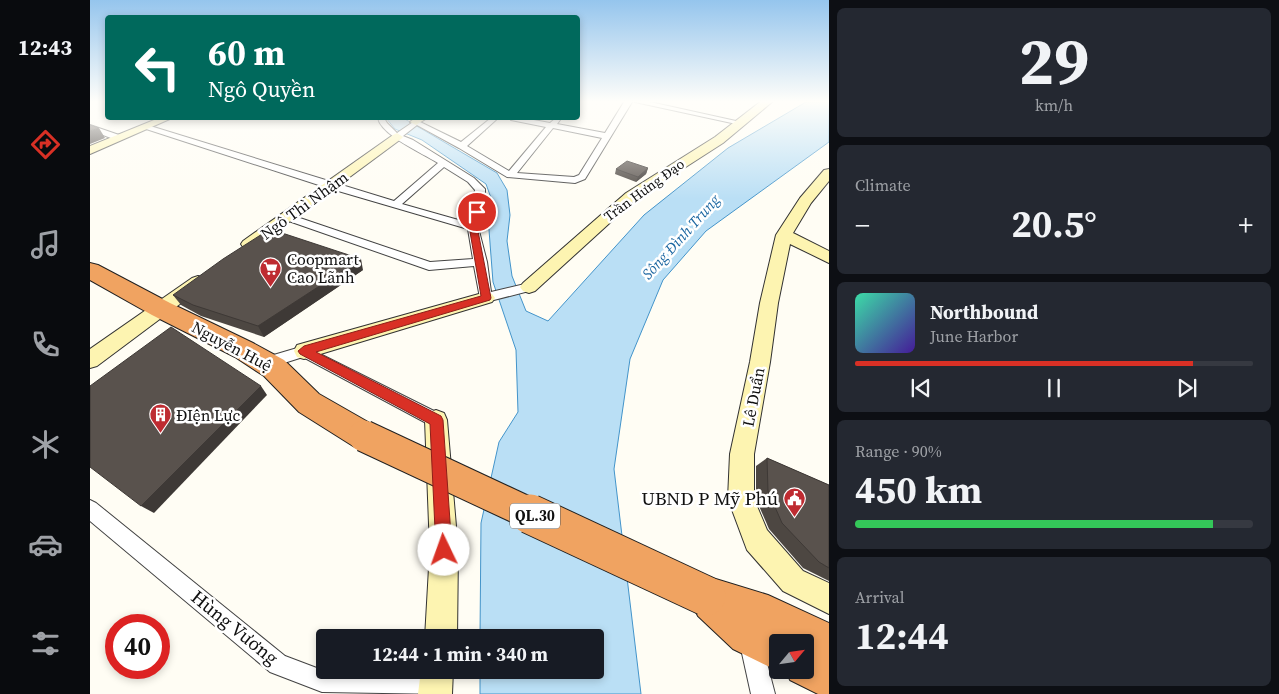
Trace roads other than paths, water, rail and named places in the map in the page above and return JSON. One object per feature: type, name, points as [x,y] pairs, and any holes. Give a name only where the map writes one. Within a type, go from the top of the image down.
[{"type":"highway","name":"Nguyễn Huệ","points":[[90,270],[161,310],[235,346],[274,368],[309,404],[364,436],[706,596]]},
{"type":"highway","name":"QL.30","points":[[706,596],[763,642]]},
{"type":"highway","name":"QL.30","points":[[706,596],[768,615],[829,645]]},
{"type":"highway","points":[[814,669],[829,678]]},
{"type":"street","points":[[109,134],[119,138]]},
{"type":"street","points":[[90,150],[127,134]]},
{"type":"street","points":[[167,134],[331,186],[473,226]]},
{"type":"street","points":[[394,134],[471,180],[480,189],[480,198],[473,226],[486,298]]},
{"type":"street","points":[[397,137],[400,134]]},
{"type":"street","points":[[443,134],[510,175],[575,180],[582,176],[606,136],[598,134]]},
{"type":"street","points":[[462,146],[476,134]]},
{"type":"street","points":[[510,175],[543,134]]},
{"type":"street","name":"Trần Hưng Đạo","points":[[529,287],[631,196],[726,134]]},
{"type":"street","name":"Ngô Thì Nhậm","points":[[236,254],[397,137]]},
{"type":"street","points":[[396,204],[444,163]]},
{"type":"street","name":"Lê Duẩn","points":[[827,177],[805,201],[784,235],[769,303],[760,362],[742,454],[741,499],[757,540],[794,581],[829,599]]},
{"type":"street","points":[[287,217],[428,266],[481,262]]},
{"type":"street","points":[[784,235],[829,258]]},
{"type":"street","points":[[90,360],[213,271]]},
{"type":"street","points":[[265,363],[529,287]]},
{"type":"street","points":[[304,351],[436,420],[444,550],[441,629]]},
{"type":"street","name":"Hùng Vương","points":[[90,509],[278,664],[322,681],[436,684]]},
{"type":"street","points":[[763,642],[757,662],[763,694]]},
{"type":"water","name":"Sông Đình Trung","points":[[408,134],[431,134],[497,173],[507,190],[510,215],[507,241],[512,276],[526,311],[548,321],[644,215],[728,148],[751,134],[829,134],[829,142],[706,231],[663,280],[630,359],[614,469],[641,694],[480,694],[480,679],[604,679],[604,629],[480,629],[481,523],[499,442],[518,412],[516,350],[493,282],[488,217],[491,198],[486,184],[422,140]]},
{"type":"place","name":"Coopmart Cao Lãnh","points":[[271,287]]},
{"type":"place","name":"ĐIện Lực","points":[[160,434]]},
{"type":"place","name":"UBND P Mỹ Phú","points":[[794,517]]}]
